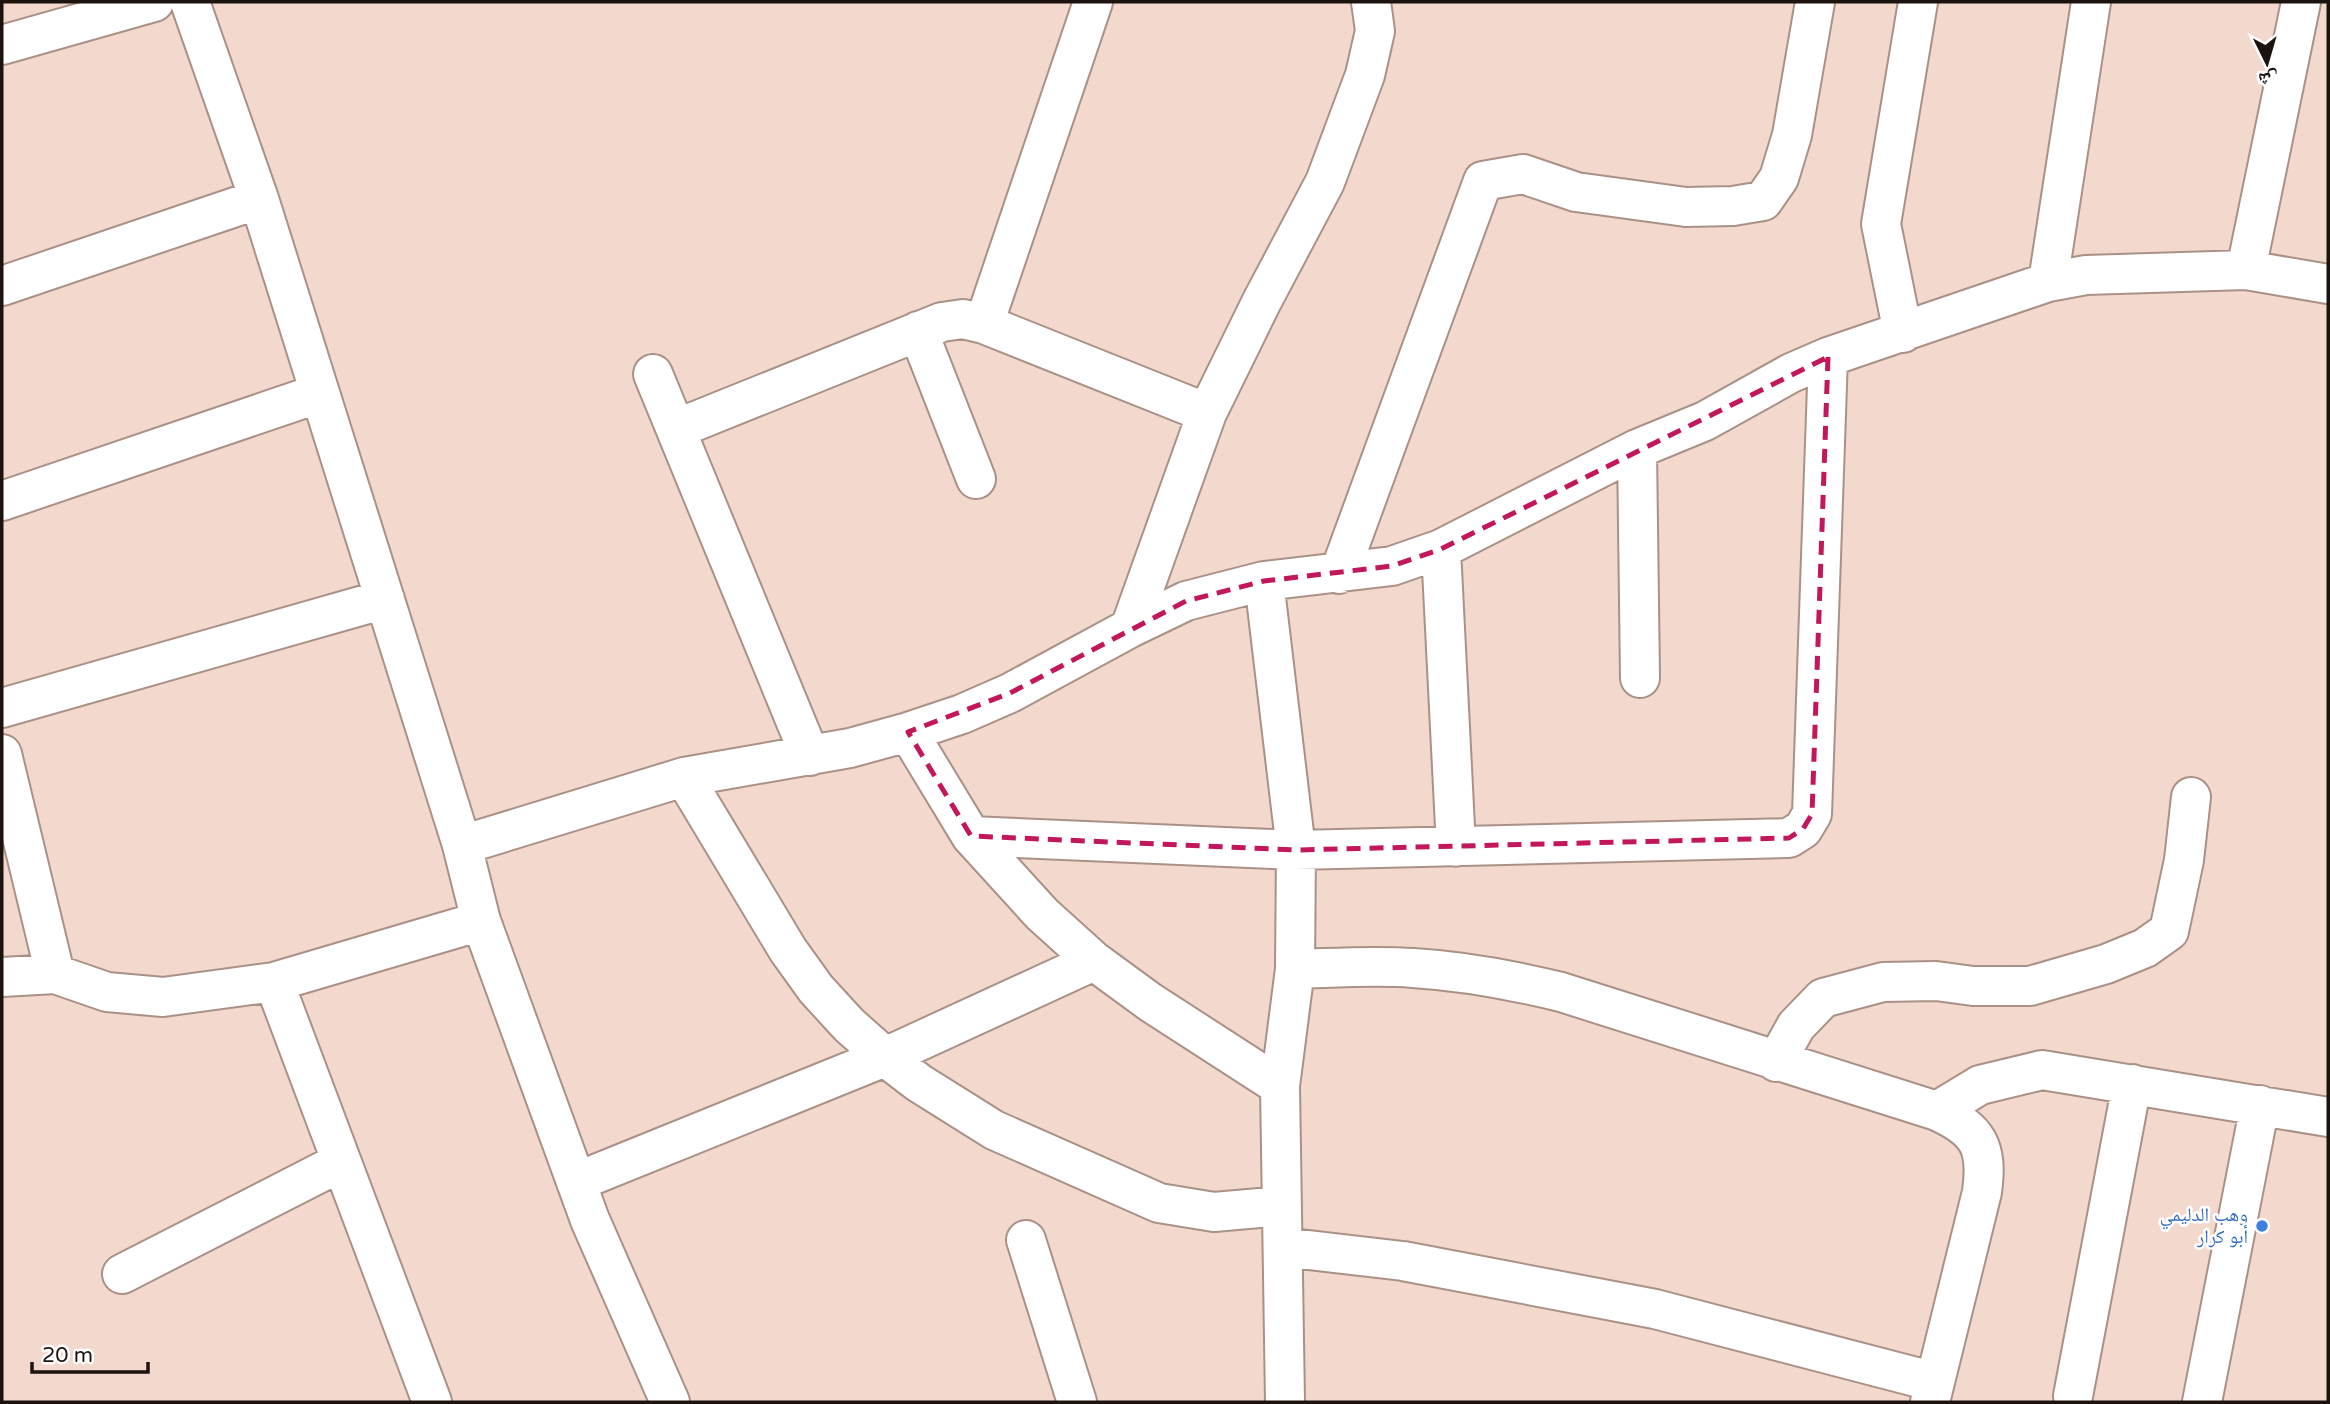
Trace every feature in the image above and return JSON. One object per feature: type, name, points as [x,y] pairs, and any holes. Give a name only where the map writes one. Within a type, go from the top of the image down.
[{"type":"street","points":[[2,45],[154,2]]},
{"type":"street","points":[[190,2],[259,199],[462,845],[481,921],[590,1220],[670,1402]]},
{"type":"street","points":[[984,324],[1093,2]]},
{"type":"street","points":[[1130,628],[1208,413],[1262,301],[1325,182],[1365,75],[1375,31],[1371,2]]},
{"type":"street","points":[[1339,574],[1483,181],[1522,174],[1576,192],[1686,207],[1733,206],[1763,201],[1779,178],[1792,135],[1815,2]]},
{"type":"street","points":[[1903,333],[1881,224],[1918,2]]},
{"type":"street","points":[[2048,282],[2091,2]]},
{"type":"street","points":[[2246,270],[2301,2]]},
{"type":"street","points":[[2,286],[259,199]]},
{"type":"street","points":[[462,845],[684,777],[850,748],[962,714],[1010,693],[1186,601],[1264,582],[1392,566],[1441,549],[1637,449],[1705,421],[1791,373],[1828,357],[2048,282],[2086,275],[2246,270],[2328,284]]},
{"type":"street","points":[[676,429],[918,331],[942,322],[963,320],[984,324],[1208,413]]},
{"type":"street","points":[[918,331],[976,479]]},
{"type":"street","points":[[971,836],[1296,850],[1788,838],[1803,829],[1812,814],[1828,357]]},
{"type":"street","points":[[653,374],[810,756]]},
{"type":"street","points":[[2,500],[320,393]]},
{"type":"street","points":[[1637,449],[1640,678]]},
{"type":"street","points":[[1441,549],[1457,846]]},
{"type":"street","points":[[1264,582],[1296,850],[1295,969],[1280,1086],[1285,1402]]},
{"type":"street","points":[[2,708],[385,599]]},
{"type":"street","points":[[908,732],[971,836],[1042,914],[1094,961],[1150,1002],[1280,1086]]},
{"type":"street","points":[[2,754],[55,974]]},
{"type":"street","points":[[684,777],[788,950],[816,989],[849,1025],[919,1083],[995,1130],[1159,1203],[1214,1212],[1282,1206]]},
{"type":"street","points":[[1776,1062],[1796,1026],[1823,998],[1884,982],[1936,981],[1973,986],[2030,986],[2106,964],[2145,948],[2169,931],[2192,797]]},
{"type":"street","points":[[2,978],[55,974],[107,992],[163,997],[274,982],[481,921]]},
{"type":"street","points":[[576,1182],[885,1057],[1094,961]]},
{"type":"street","points":[[1283,1247],[1403,1261],[1655,1309],[1932,1392],[1982,1192],[1985,1166],[1978,1142],[1970,1132],[1961,1122],[1937,1111],[1561,992],[1468,973],[1411,968],[1295,969]]},
{"type":"street","points":[[274,982],[426,1399]]},
{"type":"street","points":[[1937,1111],[1980,1085],[2042,1070],[2328,1117]]},
{"type":"street","points":[[2073,1396],[2132,1084]]},
{"type":"street","points":[[2202,1402],[2260,1105]]},
{"type":"street","points":[[122,1273],[341,1162]]},
{"type":"street","points":[[1026,1240],[1077,1402]]},
{"type":"highlighted area","points":[[1828,357],[1812,814],[1803,829],[1789,838],[1296,850],[971,836],[908,732],[1010,693],[1186,601],[1264,581],[1392,566],[1441,549]]},
{"type":"place","name":"وهب الدليمي أبو كرار","points":[[2262,1226]]}]
